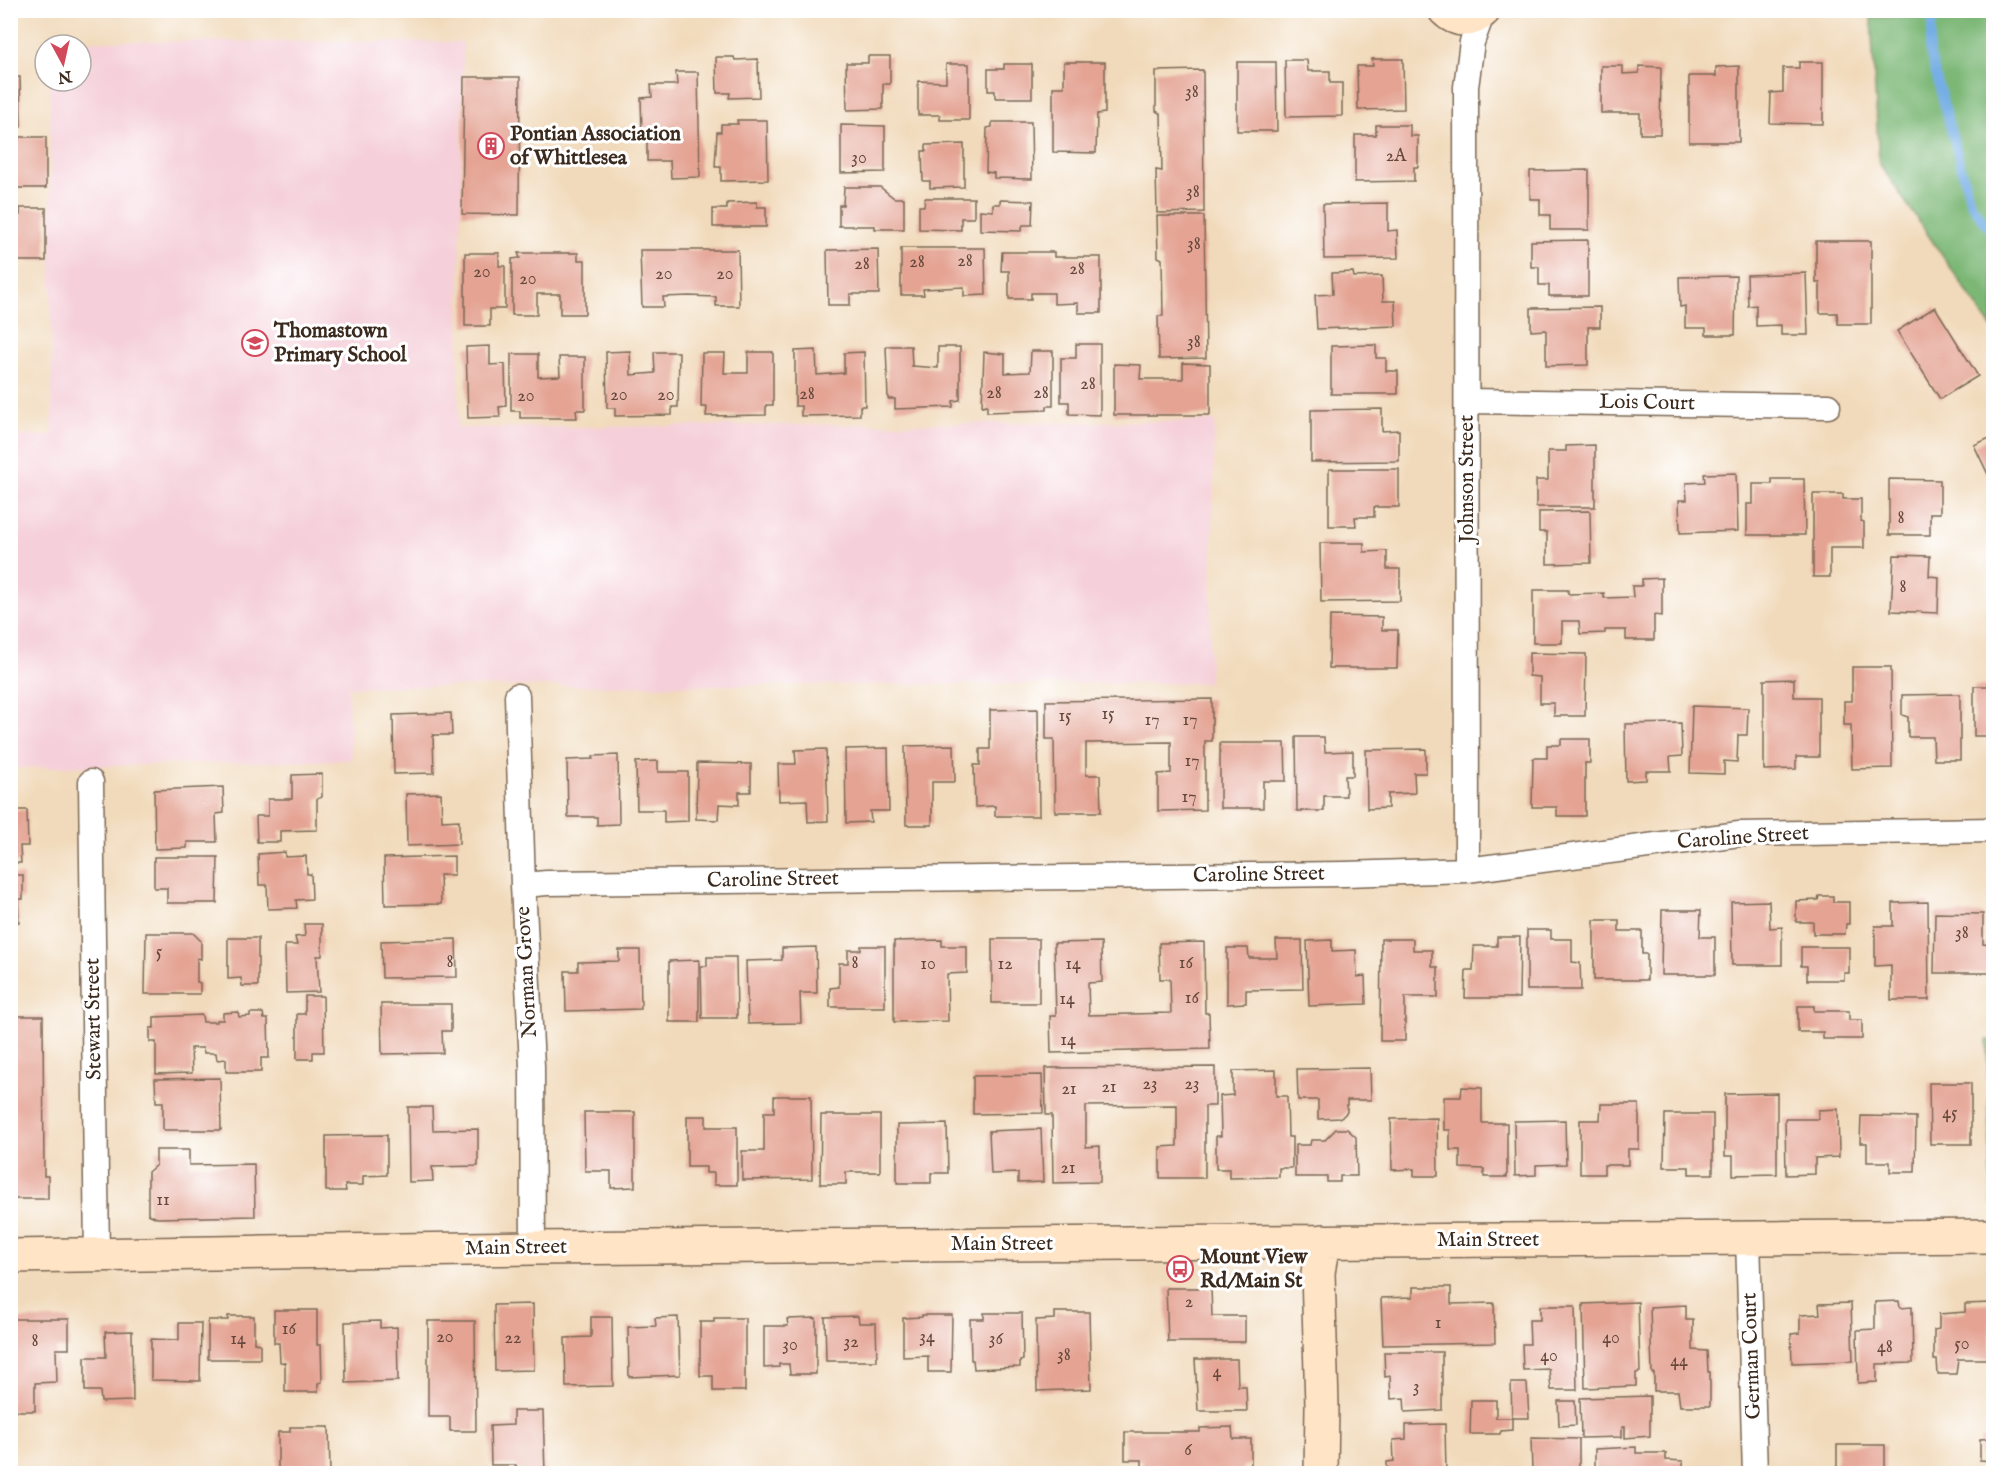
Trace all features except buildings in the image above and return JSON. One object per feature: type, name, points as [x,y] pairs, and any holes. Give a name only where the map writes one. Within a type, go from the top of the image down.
[{"type":"street","points":[[1446,12],[1463,20],[1477,16],[1484,11]]},
{"type":"street","name":"Johnson Street","points":[[1467,870],[1466,87],[1472,42],[1484,11]]},
{"type":"street","name":"Johnson Street","points":[[1446,12],[1457,42],[1466,87]]},
{"type":"street","name":"Lois Court","points":[[1467,401],[1828,406]]},
{"type":"street","name":"Norman Grove","points":[[517,696],[532,1066],[533,1248]]},
{"type":"street","name":"Stewart Street","points":[[91,782],[97,1256]]},
{"type":"street","name":"Caroline Street","points":[[523,885],[1345,874],[1467,870],[1739,834],[1994,830]]},
{"type":"street","name":"Main Street","points":[[10,1256],[533,1248],[1994,1236]]},
{"type":"street","name":"German Court","points":[[1748,1238],[1755,1473]]},
{"type":"street","points":[[1321,1473],[1322,1404],[1318,1273],[1323,1241]]},
{"type":"shaded area","name":"Thomastown Primary School","points":[[93,41],[463,42],[458,428],[1215,421],[1209,683],[348,687],[351,760],[11,768],[10,436],[52,435],[50,93],[93,93]]},
{"type":"green space","points":[[1871,17],[1993,17],[1993,330],[1879,163]]},
{"type":"green space","points":[[1987,1040],[1994,1040],[1993,1204],[1992,1204]]},
{"type":"waterway","points":[[1934,10],[1929,50],[1971,204],[1994,235]]},
{"type":"place","name":"Pontian Association of Whittlesea","points":[[491,146]]},
{"type":"place","name":"Thomastown Primary School","points":[[255,343]]},
{"type":"place","name":"Mount View Rd/Main St","points":[[1180,1269]]}]
